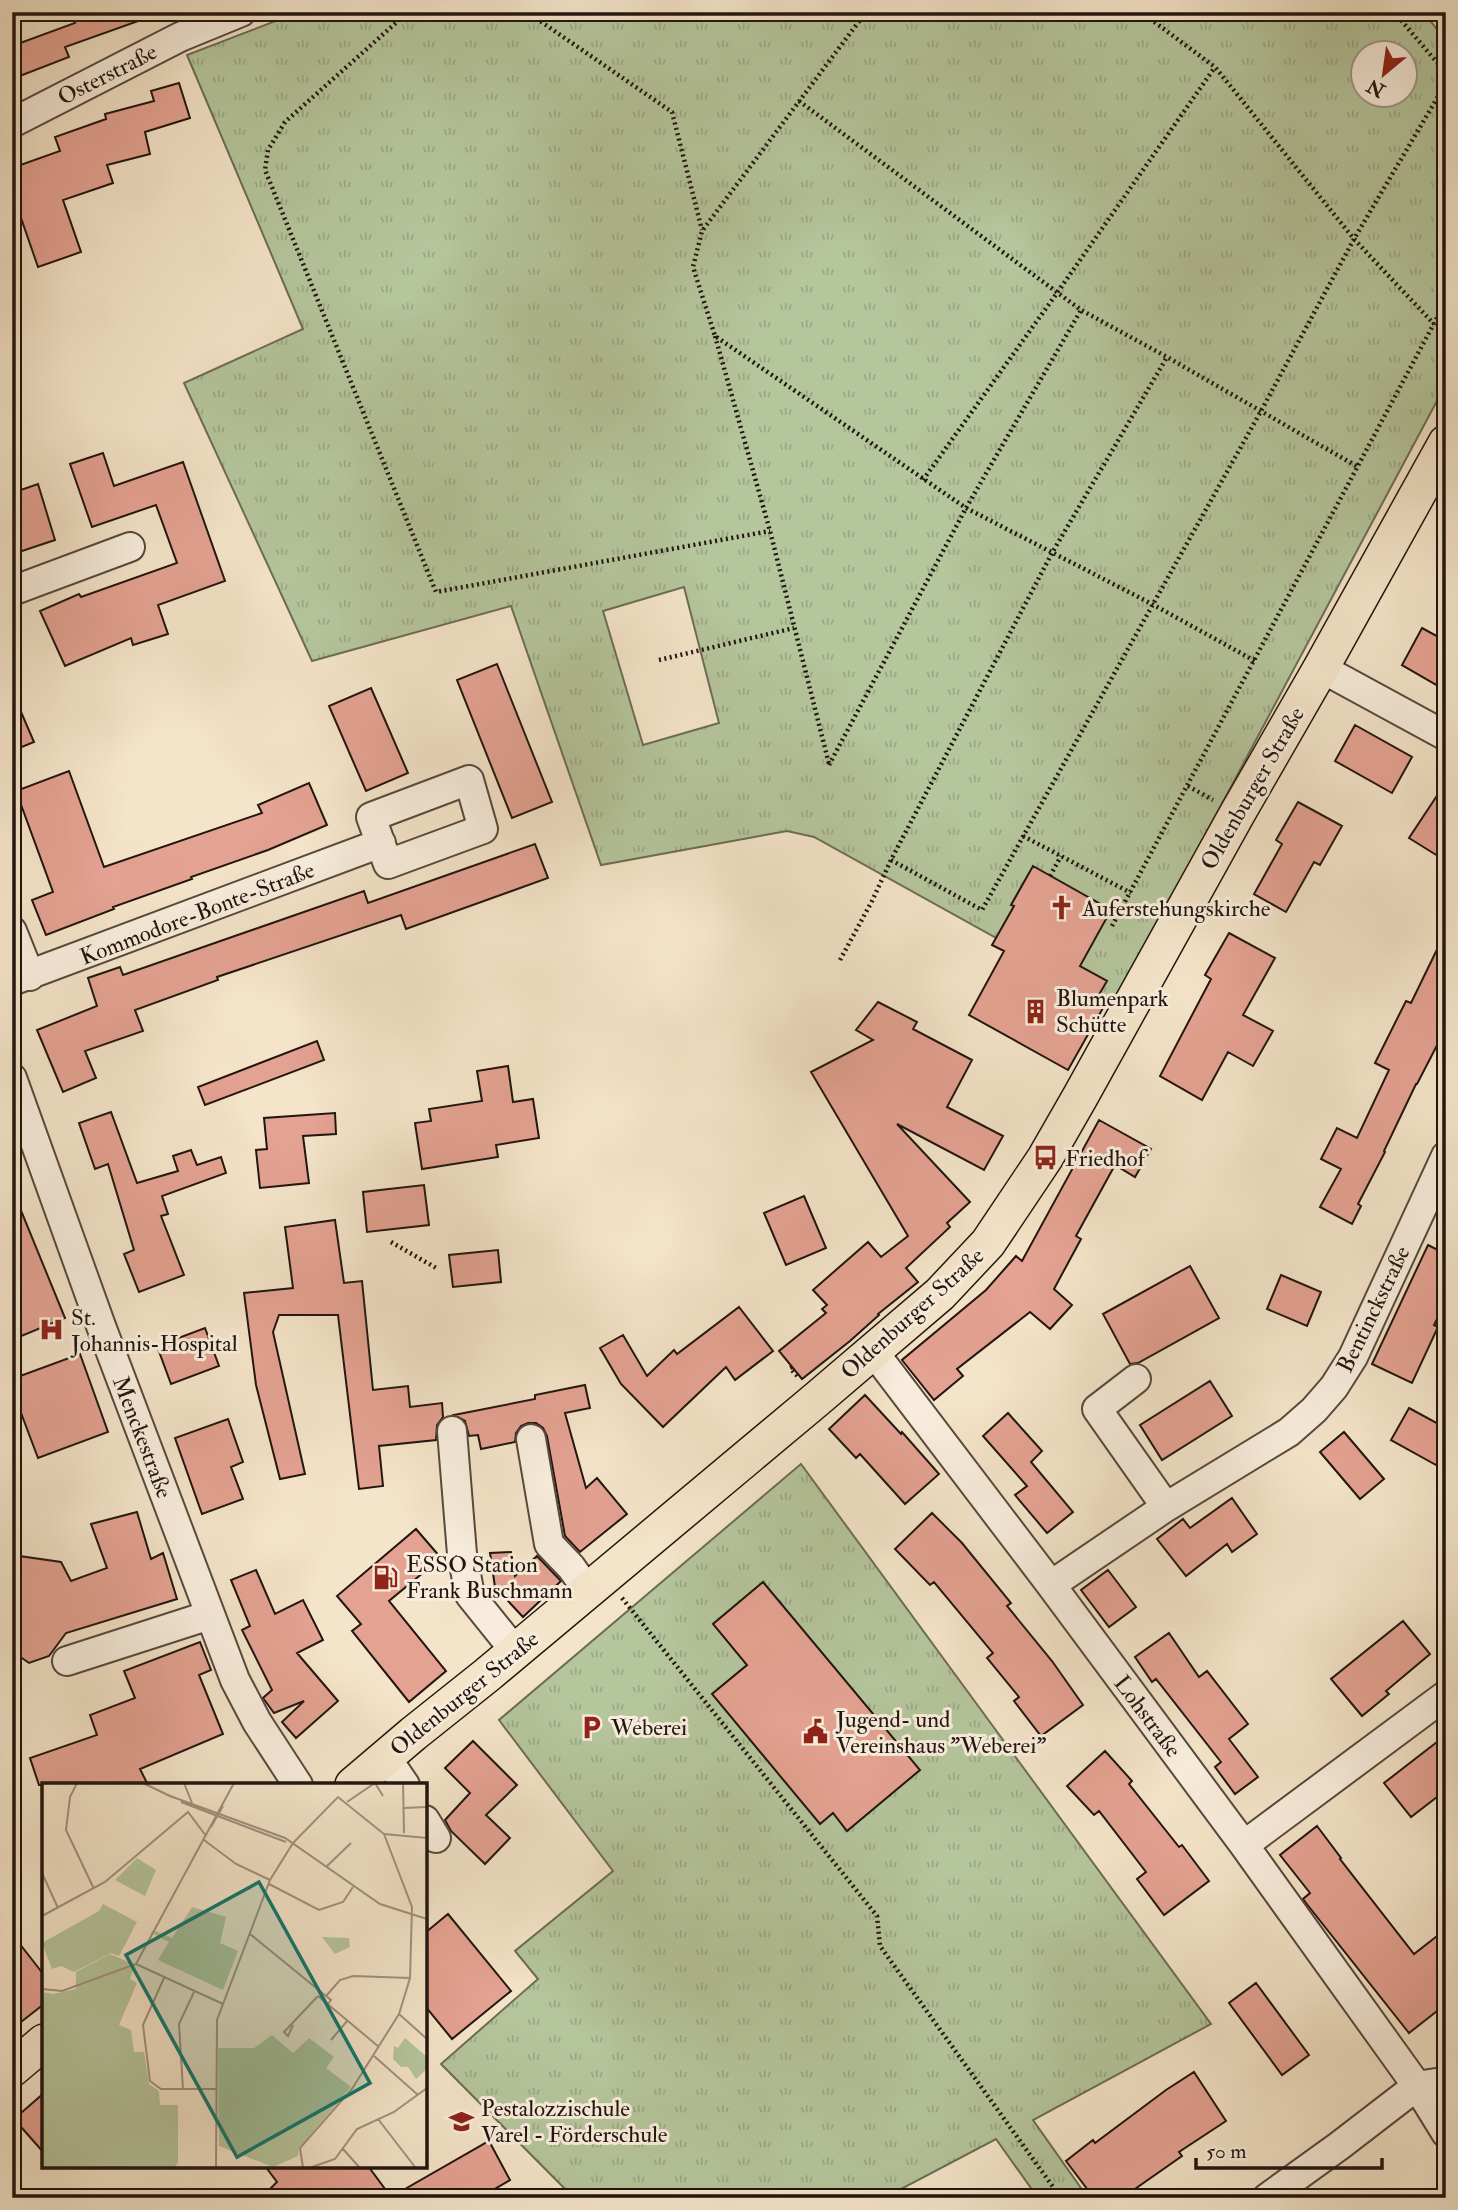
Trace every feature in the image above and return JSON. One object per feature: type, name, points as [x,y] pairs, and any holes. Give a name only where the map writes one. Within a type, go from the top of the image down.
[{"type":"main road","name":"Oldenburger Straße","points":[[359,1783],[395,1771],[515,1651],[603,1593],[940,1294],[988,1243],[1026,1188],[1080,1097],[1446,443]]},
{"type":"main road","points":[[12,2069],[42,2044]]},
{"type":"street","name":"Osterstraße","points":[[12,123],[180,37],[241,12]]},
{"type":"street","points":[[12,591],[130,547]]},
{"type":"street","points":[[1321,668],[1446,736]]},
{"type":"street","name":"Kommodore-Bonte-Straße","points":[[21,978],[381,844]]},
{"type":"street","points":[[12,931],[21,978]]},
{"type":"street","name":"Menckestraße","points":[[12,1078],[101,1326],[235,1680],[257,1722],[297,1783]]},
{"type":"street","name":"Bentinckstraße","points":[[1051,1585],[1167,1507],[1289,1432],[1314,1410],[1334,1387],[1353,1357],[1446,1156]]},
{"type":"street","name":"Lohstraße","points":[[873,1351],[1244,1845],[1417,2086],[1446,2133]]},
{"type":"street","points":[[1136,1379],[1097,1409],[1167,1507]]},
{"type":"street","points":[[452,1432],[462,1554],[470,1595],[515,1651]]},
{"type":"street","points":[[531,1439],[549,1544],[571,1567],[603,1593]]},
{"type":"street","points":[[67,1661],[210,1615]]},
{"type":"street","points":[[1244,1845],[1446,1695]]},
{"type":"street","points":[[1267,2198],[1417,2086],[1446,2084]]},
{"type":"path","points":[[408,12],[285,121],[268,150],[265,170],[436,592],[770,531]]},
{"type":"path","points":[[527,12],[672,112],[702,231]]},
{"type":"path","points":[[866,12],[702,231],[693,267],[770,531],[830,765],[966,508],[1081,310]]},
{"type":"path","points":[[1141,12],[1215,67],[1354,239],[1434,324]]},
{"type":"path","points":[[1394,12],[1446,73]]},
{"type":"path","points":[[923,480],[1215,67]]},
{"type":"path","points":[[891,859],[982,910],[1354,239],[1446,83]]},
{"type":"path","points":[[799,102],[1081,310],[1358,467]]},
{"type":"path","points":[[1112,926],[1446,301]]},
{"type":"path","points":[[715,336],[966,508],[1152,604],[1255,661]]},
{"type":"path","points":[[840,960],[1052,553],[1167,357]]},
{"type":"path","points":[[659,660],[794,628]]},
{"type":"path","points":[[1023,836],[1131,893]]},
{"type":"path","points":[[1050,876],[1061,856]]},
{"type":"path","points":[[391,1242],[438,1269]]},
{"type":"path","points":[[603,1593],[877,1916],[880,1946],[1061,2198]]},
{"type":"green space","points":[[299,12],[1423,12],[1446,40],[1446,384],[1115,1004],[814,837],[787,831],[601,865],[511,606],[312,661],[184,383],[303,329],[187,55]],"holes":[[[684,587],[719,723],[643,745],[603,611]]]},
{"type":"green space","points":[[801,1464],[1211,2024],[1033,2120],[1088,2198],[1038,2198],[996,2139],[884,2198],[574,2198],[441,2064],[538,1979],[515,1951],[613,1871],[499,1720]]},
{"type":"building","points":[[71,12],[155,12],[155,15],[65,47],[69,57],[12,79],[12,46],[75,23]]},
{"type":"building","points":[[179,83],[190,118],[145,132],[150,154],[107,165],[113,183],[63,200],[81,252],[38,267],[12,192],[12,168],[60,151],[55,137],[106,119],[105,114],[154,101],[151,91]]},
{"type":"building","points":[[103,453],[114,486],[183,462],[225,581],[158,605],[168,634],[133,645],[131,638],[65,666],[40,611],[79,594],[81,597],[177,563],[156,505],[92,527],[70,464]]},
{"type":"building","points":[[38,484],[55,540],[19,552],[12,531],[12,493]]},
{"type":"building","points":[[1422,628],[1446,641],[1446,676],[1440,687],[1402,665]]},
{"type":"building","points":[[497,664],[552,802],[512,818],[457,680]]},
{"type":"building","points":[[371,688],[408,773],[366,791],[329,706]]},
{"type":"building","points":[[12,691],[34,742],[12,751]]},
{"type":"building","points":[[1355,725],[1412,757],[1392,793],[1335,761]]},
{"type":"building","points":[[69,771],[104,867],[262,813],[258,805],[309,783],[327,825],[46,935],[32,900],[53,892],[16,791]]},
{"type":"building","points":[[1446,782],[1446,861],[1409,838]]},
{"type":"building","points":[[1298,802],[1342,826],[1320,865],[1314,862],[1286,912],[1254,894],[1282,844],[1276,840]]},
{"type":"building","points":[[535,844],[548,878],[406,929],[401,915],[217,977],[218,980],[135,1010],[143,1031],[85,1051],[96,1078],[63,1092],[37,1030],[97,1006],[88,978],[120,967],[123,975],[364,891],[368,903]]},
{"type":"building","points":[[1033,866],[1111,910],[1080,966],[1107,981],[1094,1003],[1103,1008],[1068,1070],[969,1015],[1004,951],[992,945]]},
{"type":"building","points":[[1446,931],[1446,1028],[1358,1204],[1361,1206],[1352,1224],[1320,1207],[1341,1169],[1321,1159],[1337,1128],[1357,1138],[1389,1070],[1375,1063],[1406,1001],[1411,1003]]},
{"type":"building","points":[[1229,933],[1275,958],[1243,1015],[1273,1031],[1253,1066],[1228,1052],[1202,1100],[1160,1076],[1211,979],[1205,975]]},
{"type":"building","points":[[878,1002],[917,1022],[913,1029],[972,1060],[947,1107],[1003,1136],[984,1170],[897,1124],[970,1202],[947,1223],[950,1227],[906,1268],[918,1282],[802,1379],[779,1351],[826,1313],[822,1309],[827,1305],[813,1290],[868,1242],[881,1257],[908,1236],[811,1072],[873,1040],[856,1030]]},
{"type":"building","points":[[317,1041],[324,1060],[205,1105],[198,1087]]},
{"type":"building","points":[[508,1066],[513,1102],[533,1099],[539,1138],[496,1145],[498,1157],[422,1169],[415,1123],[431,1121],[429,1109],[482,1101],[477,1071]]},
{"type":"building","points":[[111,1112],[137,1183],[178,1171],[173,1156],[191,1150],[197,1165],[221,1157],[226,1173],[162,1196],[168,1214],[161,1216],[184,1275],[139,1292],[124,1254],[134,1250],[108,1164],[95,1169],[79,1123]]},
{"type":"building","points":[[335,1113],[336,1134],[303,1136],[309,1183],[260,1188],[256,1150],[267,1149],[264,1118]]},
{"type":"building","points":[[1099,1120],[1151,1149],[1135,1177],[1115,1165],[1076,1236],[1081,1239],[1054,1289],[1072,1305],[1050,1329],[1030,1312],[957,1369],[963,1376],[934,1400],[902,1360],[986,1290],[1016,1256],[1022,1261]]},
{"type":"building","points":[[424,1185],[429,1225],[367,1232],[363,1192]]},
{"type":"building","points":[[13,1191],[65,1318],[19,1337],[12,1320]]},
{"type":"building","points":[[804,1196],[826,1248],[786,1265],[764,1213]]},
{"type":"building","points":[[335,1220],[344,1283],[362,1281],[373,1390],[408,1386],[410,1407],[442,1403],[443,1417],[437,1425],[436,1440],[379,1446],[383,1486],[359,1489],[338,1315],[279,1315],[273,1332],[305,1474],[280,1479],[256,1385],[244,1293],[293,1288],[285,1227]]},
{"type":"building","points":[[1428,1245],[1446,1254],[1446,1301],[1434,1325],[1438,1327],[1412,1383],[1372,1364]]},
{"type":"building","points":[[498,1250],[501,1282],[453,1287],[449,1255]]},
{"type":"building","points":[[1190,1266],[1219,1318],[1138,1363],[1130,1364],[1103,1314]]},
{"type":"building","points":[[1281,1275],[1321,1292],[1307,1326],[1267,1309]]},
{"type":"building","points":[[739,1307],[773,1351],[735,1380],[726,1367],[663,1427],[621,1384],[600,1348],[623,1335],[647,1376],[674,1350],[677,1354]]},
{"type":"building","points":[[205,1328],[219,1366],[171,1384],[157,1346]]},
{"type":"building","points":[[80,1354],[108,1432],[38,1458],[12,1389],[12,1379]]},
{"type":"building","points":[[1210,1381],[1232,1416],[1162,1460],[1140,1425]]},
{"type":"building","points":[[585,1385],[590,1408],[565,1413],[586,1488],[597,1478],[627,1514],[580,1552],[565,1536],[547,1436],[543,1428],[536,1423],[528,1423],[521,1426],[516,1433],[515,1442],[481,1449],[478,1435],[469,1436],[465,1421],[454,1415],[535,1399],[535,1395]]},
{"type":"building","points":[[865,1395],[939,1474],[905,1504],[860,1454],[856,1458],[829,1429]]},
{"type":"building","points":[[1409,1408],[1446,1428],[1446,1448],[1436,1465],[1391,1440]]},
{"type":"building","points":[[1008,1413],[1042,1451],[1031,1462],[1073,1512],[1047,1533],[1015,1495],[1027,1486],[983,1436]]},
{"type":"building","points":[[228,1419],[243,1462],[231,1467],[243,1499],[202,1514],[175,1438]]},
{"type":"building","points":[[1344,1432],[1384,1479],[1360,1499],[1320,1452]]},
{"type":"building","points":[[1232,1498],[1257,1534],[1232,1552],[1227,1544],[1186,1576],[1157,1539],[1183,1519],[1190,1528]]},
{"type":"building","points":[[137,1512],[151,1559],[163,1553],[177,1599],[66,1633],[49,1656],[29,1663],[12,1651],[12,1555],[61,1562],[71,1581],[107,1568],[91,1524]]},
{"type":"building","points":[[932,1513],[962,1543],[1011,1603],[1007,1606],[1052,1661],[1083,1705],[1041,1736],[1014,1701],[1019,1697],[987,1658],[993,1653],[934,1582],[930,1585],[895,1549]]},
{"type":"building","points":[[416,1529],[441,1558],[389,1601],[446,1671],[409,1702],[352,1631],[361,1624],[337,1596]]},
{"type":"building","points":[[511,1552],[515,1576],[537,1556],[561,1581],[523,1617],[495,1587],[490,1553]]},
{"type":"building","points":[[256,1570],[275,1614],[303,1600],[323,1640],[297,1653],[338,1701],[296,1738],[282,1722],[304,1701],[274,1713],[263,1698],[272,1690],[242,1630],[250,1626],[231,1580]]},
{"type":"building","points":[[1108,1570],[1136,1607],[1109,1627],[1081,1590]]},
{"type":"building","name":"Jugend- und Vereinshaus \"Weberei\"","points":[[763,1582],[920,1770],[847,1831],[833,1813],[820,1824],[712,1694],[747,1665],[713,1624]]},
{"type":"building","points":[[1403,1621],[1430,1654],[1386,1691],[1389,1694],[1362,1716],[1331,1679]]},
{"type":"building","points":[[1169,1633],[1199,1677],[1207,1671],[1248,1724],[1229,1739],[1258,1777],[1235,1794],[1215,1767],[1221,1762],[1156,1679],[1152,1682],[1135,1657]]},
{"type":"building","points":[[200,1642],[211,1670],[199,1675],[223,1734],[140,1769],[147,1783],[39,1785],[30,1758],[97,1735],[90,1715],[135,1698],[124,1671]]},
{"type":"building","points":[[1446,1735],[1446,1790],[1411,1817],[1384,1783]]},
{"type":"building","points":[[473,1741],[517,1785],[486,1815],[510,1838],[485,1864],[451,1831],[445,1820],[470,1793],[445,1768]]},
{"type":"building","points":[[1105,1751],[1132,1781],[1129,1784],[1209,1881],[1164,1915],[1137,1879],[1146,1872],[1099,1811],[1094,1815],[1067,1786]]},
{"type":"building","points":[[1317,1826],[1414,1954],[1446,1929],[1446,2004],[1409,2033],[1303,1899],[1310,1893],[1280,1855]]},
{"type":"building","points":[[448,1914],[511,1991],[452,2039],[427,2008],[427,1931]]},
{"type":"building","points":[[12,1934],[42,1972],[42,2006],[12,2029]]},
{"type":"building","points":[[1256,1983],[1309,2055],[1282,2075],[1229,2003]]},
{"type":"building","points":[[1194,2072],[1226,2121],[1179,2152],[1182,2156],[1122,2198],[1094,2198],[1066,2161]]},
{"type":"building","points":[[42,2095],[42,2151],[14,2119]]},
{"type":"building","points":[[489,2141],[510,2180],[479,2198],[261,2198],[277,2182],[266,2168],[369,2168],[391,2197]]},
{"type":"place","name":"Auferstehungskirche","points":[[1062,908]]},
{"type":"place","name":"Blumenpark Schütte","points":[[1036,1011]]},
{"type":"place","name":"Friedhof","points":[[1045,1158]]},
{"type":"place","name":"St. Johannis-Hospital","points":[[51,1330]]},
{"type":"place","name":"ESSO Station Frank Buschmann","points":[[386,1577]]},
{"type":"place","name":"Weberei","points":[[591,1727]]},
{"type":"place","name":"Jugend- und Vereinshaus \"Weberei\"","points":[[816,1732]]},
{"type":"place","name":"Pestalozzischule Varel - Förderschule","points":[[461,2121]]}]
